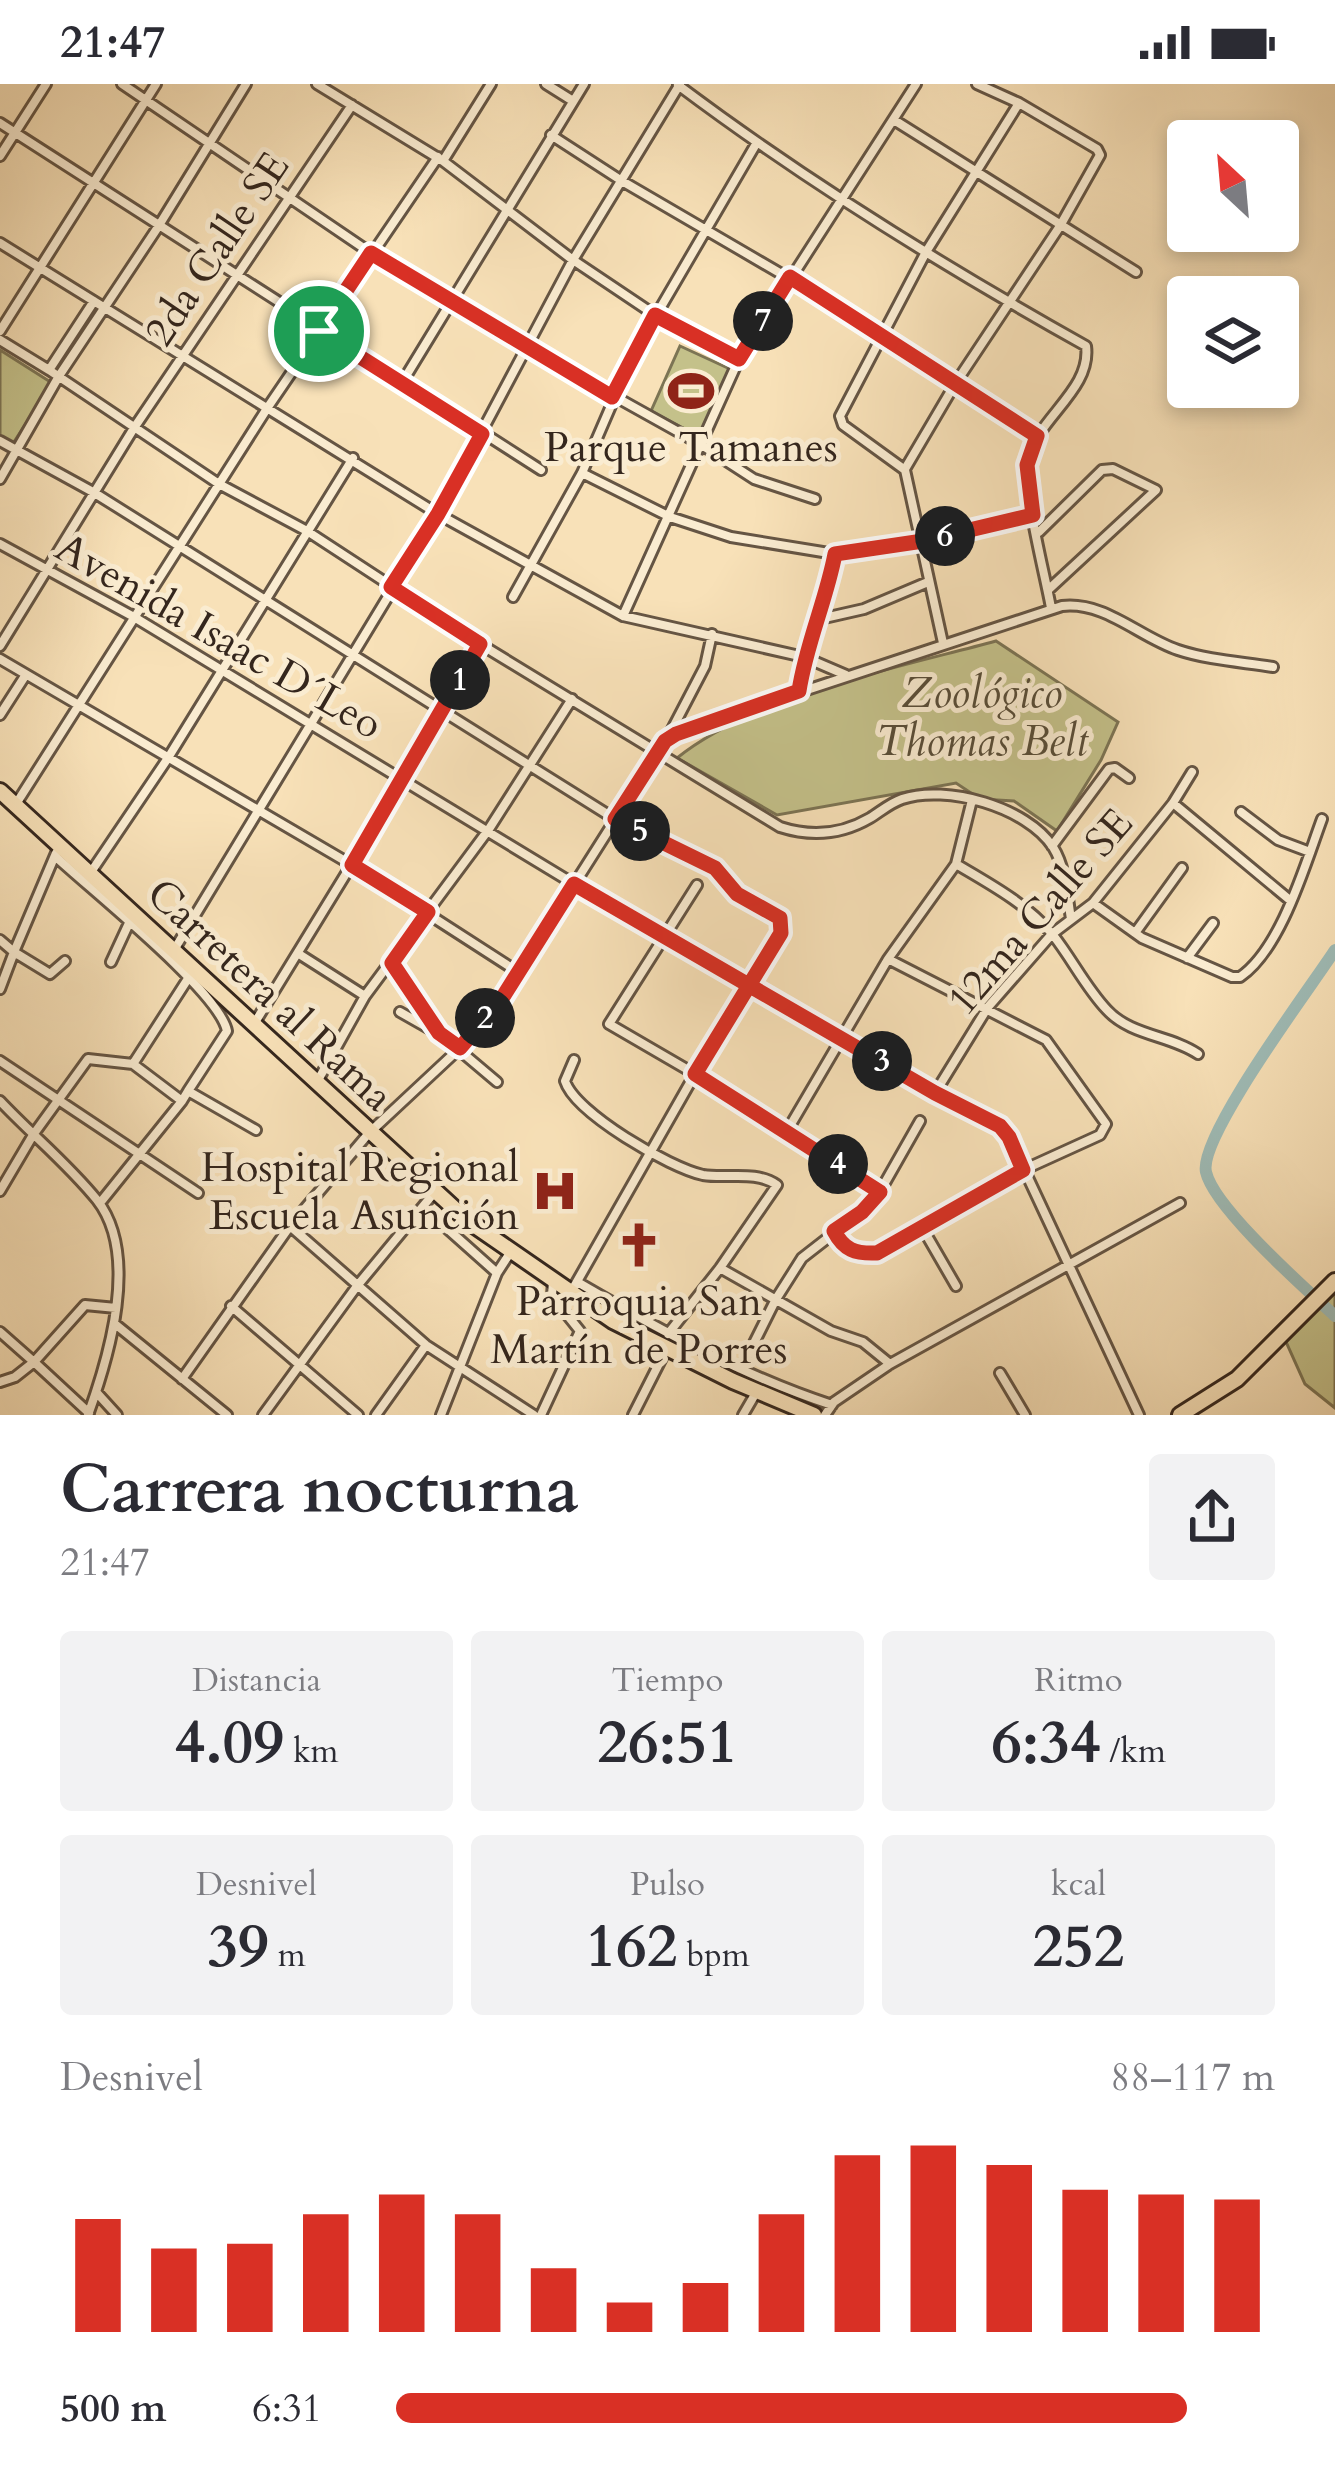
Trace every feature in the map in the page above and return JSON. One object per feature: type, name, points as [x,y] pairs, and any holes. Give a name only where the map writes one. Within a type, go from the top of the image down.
[{"type":"highway","name":"Carretera al Rama","points":[[0,791],[57,851],[90,874],[191,974],[510,1253],[553,1281],[574,1288],[613,1321],[668,1341],[758,1391],[814,1415]]},
{"type":"highway","points":[[1180,1415],[1237,1378],[1335,1281]]},
{"type":"street","points":[[0,157],[46,84]]},
{"type":"street","points":[[122,84],[371,253],[526,347],[700,443],[754,479],[815,499]]},
{"type":"street","points":[[156,84],[0,335],[219,484],[307,532],[480,644],[781,827],[806,834],[840,831],[917,795],[947,795],[1004,810],[1052,846],[1071,919]]},
{"type":"street","points":[[0,479],[59,376],[246,84]]},
{"type":"street","points":[[317,84],[440,159],[655,315],[739,359]]},
{"type":"street","points":[[16,804],[268,407],[490,84]]},
{"type":"street","points":[[546,84],[573,101]]},
{"type":"street","points":[[403,381],[584,84]]},
{"type":"street","points":[[173,952],[438,514],[574,260],[679,84],[756,144],[841,199],[1086,346],[1084,365],[1070,393],[1037,436],[1027,465],[1051,608]]},
{"type":"street","points":[[623,616],[739,359],[894,120],[913,87],[902,84]]},
{"type":"street","points":[[905,470],[1099,160],[1097,148],[976,84]]},
{"type":"street","points":[[943,643],[905,470],[843,425],[840,416],[926,252],[1019,103]]},
{"type":"street","name":"2da Calle SE","points":[[0,646],[134,428],[352,105]]},
{"type":"street","points":[[894,120],[1136,272]]},
{"type":"street","points":[[0,123],[541,470]]},
{"type":"street","points":[[550,135],[881,332],[1037,436]]},
{"type":"street","points":[[513,597],[581,473],[612,397],[655,315],[756,144]]},
{"type":"street","points":[[0,243],[438,514],[623,616],[804,657],[846,675]]},
{"type":"street","points":[[49,370],[94,301]]},
{"type":"street","points":[[0,441],[93,492],[615,819],[715,868],[737,894],[780,918],[781,933],[574,1288]]},
{"type":"street","points":[[90,874],[168,758],[352,458]]},
{"type":"street","points":[[1038,534],[1102,470],[1113,469],[1156,490],[1048,590]]},
{"type":"street","points":[[581,473],[670,517],[731,537],[835,554],[923,541],[1033,515]]},
{"type":"street","name":"Avenida Isaac D´Leo","points":[[0,544],[134,617],[574,884],[1005,1130],[1139,1415]]},
{"type":"street","points":[[799,691],[804,657],[820,619],[835,554]]},
{"type":"street","points":[[820,619],[864,609],[928,582]]},
{"type":"street","points":[[665,741],[690,728],[1051,608],[1084,606],[1177,650],[1274,667]]},
{"type":"street","points":[[182,1379],[290,1226],[369,1133],[460,1048],[501,1000],[665,741],[706,666],[712,634]]},
{"type":"street","points":[[253,1026],[404,779],[480,644]]},
{"type":"street","points":[[0,659],[352,865],[518,971]]},
{"type":"street","points":[[0,715],[25,676]]},
{"type":"street","points":[[316,1084],[365,996],[489,829],[572,699]]},
{"type":"street","points":[[1052,846],[1109,769],[1129,778]]},
{"type":"street","name":"12ma Calle SE","points":[[935,1093],[988,1007],[1052,934],[1093,903],[1192,772]]},
{"type":"street","points":[[787,1131],[888,959],[956,864],[972,800]]},
{"type":"street","points":[[1173,803],[1291,901]]},
{"type":"street","points":[[1241,812],[1278,840],[1310,852]]},
{"type":"street","points":[[1093,903],[1135,933],[1240,977],[1256,962],[1291,901],[1322,819]]},
{"type":"street","points":[[0,989],[57,851],[191,974],[224,1019],[227,1031],[182,1101],[100,1203]]},
{"type":"street","points":[[956,864],[1031,911],[1108,1012],[1140,1031],[1178,1041],[1198,1054]]},
{"type":"street","points":[[1135,933],[1182,868]]},
{"type":"street","points":[[697,885],[609,1024],[880,1192]]},
{"type":"street","points":[[111,962],[131,919]]},
{"type":"street","points":[[1187,958],[1213,922]]},
{"type":"street","points":[[0,940],[50,974],[64,961]]},
{"type":"street","points":[[299,954],[365,996]]},
{"type":"street","points":[[834,1231],[842,1245],[862,1254],[877,1253],[1023,1170],[1105,1130],[1105,1119],[1046,1040],[888,959]]},
{"type":"street","points":[[392,963],[439,1033]]},
{"type":"street","points":[[133,1064],[191,974]]},
{"type":"street","points":[[400,1012],[460,1048],[497,1082]]},
{"type":"street","points":[[0,1191],[88,1058],[133,1064],[182,1101]]},
{"type":"street","points":[[0,1060],[198,1193]]},
{"type":"street","points":[[574,1060],[565,1082],[574,1100],[651,1153],[696,1173],[740,1174],[776,1183],[668,1341],[633,1415]]},
{"type":"street","points":[[188,1091],[256,1130]]},
{"type":"street","points":[[0,1101],[100,1203],[113,1238],[118,1279],[115,1324],[88,1414],[0,1332]]},
{"type":"street","points":[[741,1369],[776,1299],[812,1247],[862,1212],[880,1192],[920,1120]]},
{"type":"street","points":[[263,1415],[357,1286],[435,1192]]},
{"type":"street","points":[[825,1415],[890,1364],[1180,1203]]},
{"type":"street","points":[[423,1207],[497,1274]]},
{"type":"street","points":[[290,1226],[426,1345],[537,1415],[580,1331],[552,1296],[553,1281]]},
{"type":"street","points":[[922,1229],[956,1286]]},
{"type":"street","points":[[441,1415],[497,1274],[510,1253]]},
{"type":"street","points":[[720,1268],[831,1331],[870,1346],[890,1364]]},
{"type":"street","points":[[0,1382],[34,1362],[85,1304],[116,1308]]},
{"type":"street","points":[[231,1306],[358,1415]]},
{"type":"street","points":[[115,1324],[227,1415]]},
{"type":"street","points":[[668,1341],[832,1406]]},
{"type":"street","points":[[376,1415],[426,1345]]},
{"type":"street","points":[[1000,1373],[1025,1415]]},
{"type":"street","points":[[742,1415],[758,1391]]},
{"type":"street","points":[[96,1392],[117,1415]]},
{"type":"green space","name":"Parque Tamanes","points":[[680,346],[732,370],[702,438],[651,411]]},
{"type":"green space","points":[[0,350],[52,383],[12,445],[0,438]]},
{"type":"green space","name":"Zoológico Thomas Belt","points":[[996,641],[1118,722],[1101,760],[1057,831],[1014,801],[980,799],[956,783],[777,815],[677,758],[709,736],[786,701]]},
{"type":"green space","points":[[1335,1287],[1335,1408],[1305,1384],[1283,1335]]},
{"type":"waterway","points":[[1335,950],[1237,1096],[1208,1154],[1206,1172],[1242,1226],[1335,1316]]},
{"type":"place","name":"Parque Tamanes","points":[[691,391]]},
{"type":"place","name":"Hospital Regional Escuela Asunción","points":[[555,1191]]},
{"type":"place","name":"Parroquia San Martín de Porres","points":[[639,1245]]},
{"type":"route","points":[[319,331],[371,253],[612,397],[655,315],[739,359],[790,277],[1037,436],[1027,465],[1033,515],[923,541],[835,554],[822,611],[804,657],[799,691],[665,741],[615,819],[715,868],[737,894],[780,918],[781,933],[751,984],[695,1074],[880,1192],[874,1202],[834,1231],[842,1245],[862,1254],[877,1253],[1023,1170],[1000,1126],[935,1093],[751,984],[574,884],[501,1000],[460,1048],[439,1033],[392,963],[428,912],[352,865],[480,644],[391,587],[482,434],[319,331]]}]
